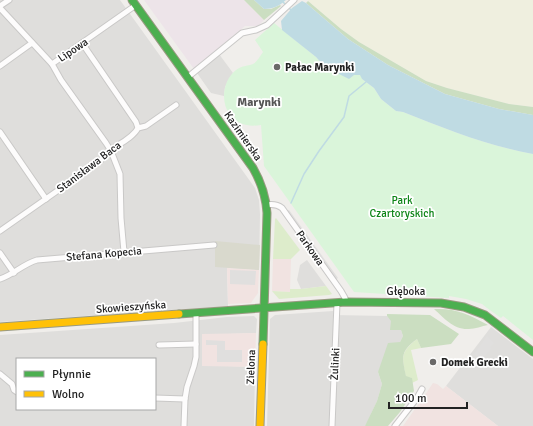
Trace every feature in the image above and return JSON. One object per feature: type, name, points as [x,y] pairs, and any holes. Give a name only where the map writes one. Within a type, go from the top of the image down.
[{"type":"main road","name":"Kazimierska","points":[[134,3],[258,176],[264,191],[266,205],[264,308]]},
{"type":"main road","name":"Głęboka","points":[[264,308],[346,302],[441,303],[464,307],[485,315],[533,352]]},
{"type":"main road","name":"Skowieszyńska","points":[[0,327],[264,308]]},
{"type":"main road","name":"Zielona","points":[[260,426],[264,308]]},
{"type":"street","points":[[0,7],[9,0]]},
{"type":"street","points":[[188,77],[242,33],[256,30],[267,25],[292,2]]},
{"type":"street","name":"Lipowa","points":[[0,7],[52,64],[134,3]]},
{"type":"street","points":[[0,66],[32,43]]},
{"type":"street","points":[[82,43],[136,122],[138,128]]},
{"type":"street","points":[[52,64],[106,143],[120,174],[121,218],[124,252]]},
{"type":"street","name":"Stanisława Baca","points":[[0,231],[100,161],[110,151],[133,134],[138,128],[146,126],[176,105]]},
{"type":"street","points":[[0,132],[46,199]]},
{"type":"street","name":"Parkowa","points":[[266,205],[278,205],[282,208],[341,292],[346,302]]},
{"type":"street","name":"Stefana Kopecia","points":[[0,279],[37,260],[214,245]]},
{"type":"street","points":[[0,253],[14,273]]},
{"type":"street","name":"Żulinki","points":[[332,426],[337,303]]},
{"type":"street","points":[[184,426],[187,386],[196,357],[196,313]]},
{"type":"street","points":[[158,345],[196,344]]},
{"type":"street","points":[[0,374],[12,384],[16,391]]},
{"type":"street","points":[[395,426],[417,398],[422,389]]},
{"type":"street","points":[[156,398],[185,399]]},
{"type":"shaded area","points":[[0,0],[120,0],[255,188],[259,200],[260,214],[259,270],[227,268],[228,306],[0,322]]},
{"type":"shaded area","points":[[144,0],[244,0],[264,20],[258,26],[245,26],[194,69]]},
{"type":"shaded area","points":[[219,54],[233,73],[225,87],[224,96],[211,93],[197,73]]},
{"type":"shaded area","points":[[289,210],[338,278],[335,280],[287,211]]},
{"type":"shaded area","points":[[215,241],[260,245],[259,270],[215,267]]},
{"type":"shaded area","points":[[273,259],[291,259],[290,292],[272,291]]},
{"type":"shaded area","points":[[307,260],[326,286],[301,289],[297,280],[300,265]]},
{"type":"shaded area","points":[[227,268],[259,270],[258,293],[251,303],[228,304]]},
{"type":"shaded area","points":[[230,270],[256,271],[255,285],[230,284]]},
{"type":"shaded area","points":[[333,311],[333,315],[387,316],[401,330],[403,336],[378,372],[382,384],[377,401],[366,425],[267,426],[270,319],[275,315]]},
{"type":"shaded area","points":[[254,316],[257,319],[256,333],[202,335],[202,365],[255,367],[254,426],[0,426],[0,335],[174,323],[227,317]]},
{"type":"shaded area","points":[[491,327],[533,359],[533,426],[498,426],[446,386]]},
{"type":"shaded area","points":[[256,333],[255,367],[202,366],[202,334]]},
{"type":"shaded area","points":[[487,336],[494,343],[490,347],[491,349],[481,360],[474,354]]},
{"type":"shaded area","points":[[206,340],[225,341],[225,350],[242,350],[242,362],[217,362],[217,345],[206,345]]},
{"type":"shaded area","points":[[433,383],[437,384],[443,389],[446,386],[498,426],[403,426]]},
{"type":"green space","points":[[244,0],[254,0],[264,9],[271,9],[280,5],[281,6],[264,20]]},
{"type":"green space","points":[[308,0],[533,0],[533,107],[509,104],[426,81],[359,42],[341,29]]},
{"type":"green space","points":[[308,1],[359,42],[426,81],[509,104],[533,107],[533,115],[499,109],[445,94],[388,65],[348,39],[306,3]]},
{"type":"green space","name":"Park Czartoryskich","points":[[274,23],[316,57],[325,67],[354,75],[361,75],[362,79],[374,88],[381,99],[396,111],[403,112],[483,142],[533,154],[533,340],[503,316],[501,318],[482,304],[466,299],[449,296],[449,298],[354,292],[264,166],[261,125],[252,126],[240,123],[230,115],[225,104],[224,91],[228,79],[238,69],[253,64],[257,60],[263,52],[255,40]]},
{"type":"green space","points":[[276,218],[300,250],[291,259],[273,259]]},
{"type":"green space","points":[[326,286],[332,294],[279,299],[272,291],[290,292],[290,289]]},
{"type":"green space","points":[[434,309],[462,312],[488,325],[471,329],[459,328],[446,320]]},
{"type":"green space","points":[[387,314],[430,315],[459,334],[451,344],[421,348],[417,339],[411,344],[405,351],[403,359],[406,376],[412,378],[414,391],[400,412],[388,426],[365,426],[377,401],[382,384],[378,372],[388,343],[400,342],[403,336],[401,330],[390,330],[391,321]]},
{"type":"green space","points":[[417,339],[421,348],[411,350],[418,380],[412,383],[412,378],[406,377],[403,359],[405,352]]},
{"type":"water","points":[[254,0],[286,0],[276,7],[264,9]]},
{"type":"water","points":[[302,1],[348,39],[388,65],[445,94],[499,109],[533,115],[533,154],[483,142],[403,112],[396,111],[381,99],[374,88],[362,79],[360,75],[354,75],[349,79],[325,67],[316,57],[282,30],[281,21],[292,8]]},
{"type":"waterway","points":[[281,0],[291,10]]},
{"type":"waterway","points":[[291,203],[304,174],[344,117],[349,96],[366,82]]},
{"type":"traffic: fast","points":[[132,0],[253,168],[261,184],[266,201],[267,213],[263,344]]},
{"type":"traffic: fast","points":[[179,314],[346,302],[441,303],[464,307],[485,315],[533,352]]},
{"type":"traffic: slow","points":[[0,327],[179,314]]},
{"type":"traffic: slow","points":[[260,426],[263,344]]},
{"type":"place","name":"Pałac Marynki","points":[[277,67]]},
{"type":"place","name":"Domek Grecki","points":[[433,362]]},
{"type":"district","name":"Marynki","points":[[259,102]]}]
